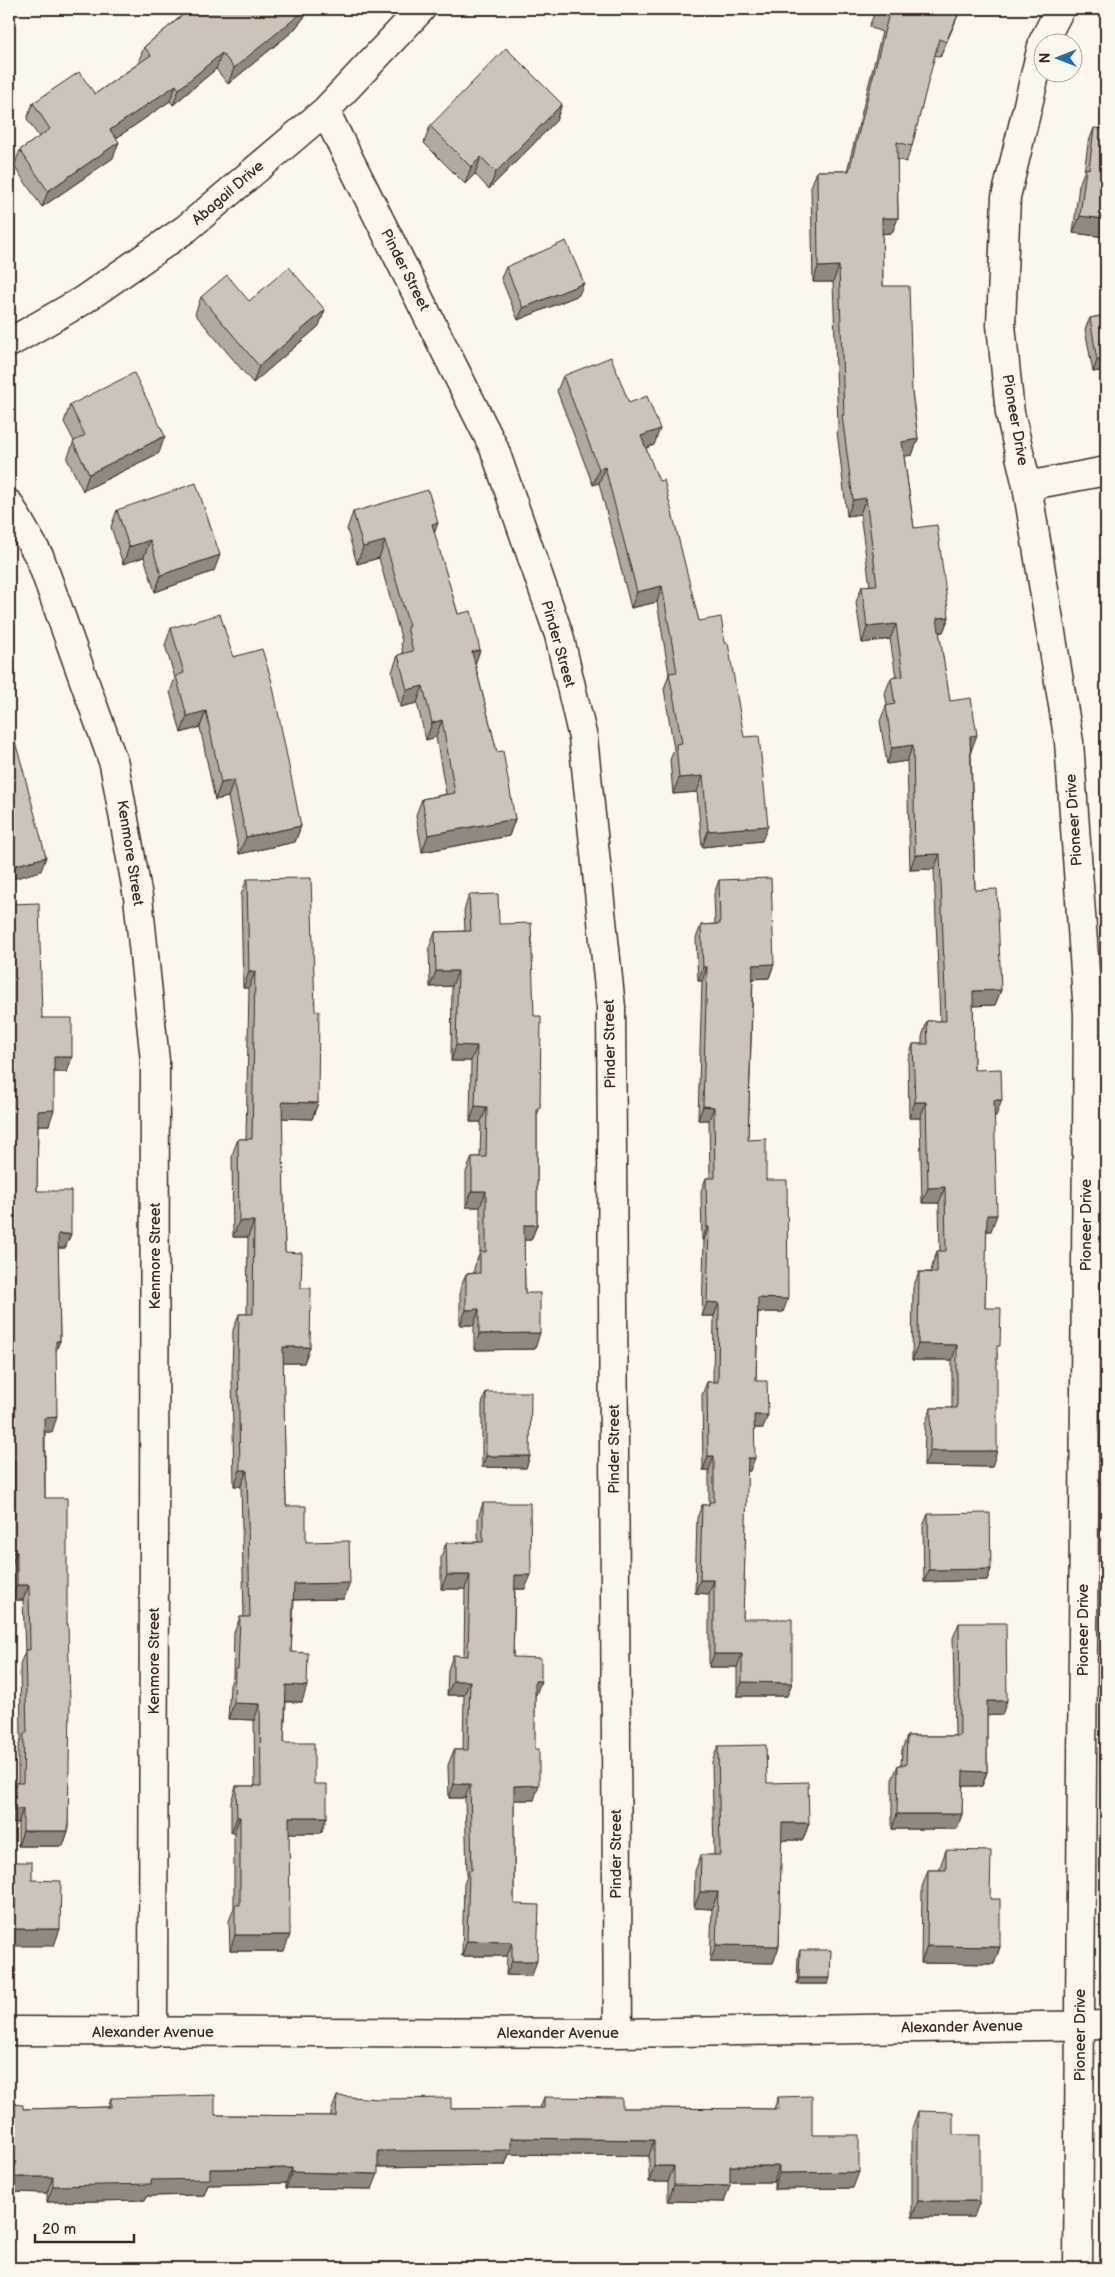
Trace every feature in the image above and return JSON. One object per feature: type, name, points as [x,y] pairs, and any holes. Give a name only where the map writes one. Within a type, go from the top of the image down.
[{"type":"street","name":"Abagail Drive","points":[[9,342],[82,301],[187,228],[324,111],[420,9]]},
{"type":"street","points":[[1048,32],[1060,9]]},
{"type":"street","name":"Pioneer Drive","points":[[1033,82],[1006,197],[1001,325],[1010,413],[1027,486],[1068,742],[1088,1014],[1093,2026],[1078,2264]]},
{"type":"street","name":"Pinder Street","points":[[324,111],[494,448],[559,635],[583,738],[611,1007],[618,2033]]},
{"type":"street","points":[[1027,486],[1106,471]]},
{"type":"street","name":"Kenmore Street","points":[[9,504],[40,558],[114,764],[138,897],[155,1062],[153,2033]]},
{"type":"street","name":"Alexander Avenue","points":[[9,2031],[153,2033],[618,2033],[1093,2026]]},
{"type":"green space","points":[[1059,2266],[1059,2268],[891,2268]]},
{"type":"building","points":[[190,9],[304,9],[234,68],[222,53],[179,89],[176,85],[110,130],[119,142],[48,191],[20,150],[50,129],[33,103],[79,72],[95,94],[151,55],[144,47]]},
{"type":"building","points":[[876,9],[960,10],[946,42],[939,39],[912,146],[897,142],[898,218],[882,218],[883,286],[909,286],[912,392],[918,439],[902,442],[914,528],[937,525],[949,617],[937,618],[950,701],[971,698],[977,735],[970,736],[975,890],[997,889],[1001,990],[973,991],[974,1070],[1001,1069],[1002,1100],[994,1100],[997,1215],[987,1215],[985,1308],[1001,1308],[1000,1346],[997,1346],[997,1451],[930,1451],[931,1408],[957,1408],[957,1345],[918,1344],[919,1272],[937,1273],[937,1251],[946,1251],[945,1187],[928,1188],[926,1102],[915,1102],[913,1044],[928,1044],[927,1021],[946,1021],[940,854],[915,855],[913,745],[892,748],[886,706],[895,704],[891,678],[903,676],[896,624],[867,627],[862,586],[877,585],[866,498],[853,500],[842,415],[844,415],[839,266],[818,267],[817,171],[849,171],[888,17],[875,11]]},
{"type":"building","points":[[506,48],[562,104],[496,172],[481,157],[471,167],[430,126]]},
{"type":"building","points":[[1094,128],[1106,129],[1106,219],[1080,216],[1086,168],[1089,169]]},
{"type":"building","points":[[566,241],[584,283],[523,308],[506,267]]},
{"type":"building","points":[[289,267],[325,310],[259,366],[201,297],[227,275],[249,301]]},
{"type":"building","points":[[1106,315],[1106,359],[1097,360],[1090,318]]},
{"type":"building","points":[[611,357],[629,403],[647,396],[660,429],[641,436],[659,481],[664,480],[699,621],[721,617],[725,643],[728,643],[744,737],[759,736],[768,826],[708,831],[703,776],[679,778],[676,744],[682,743],[669,673],[677,672],[662,586],[637,592],[605,467],[599,469],[563,376]]},
{"type":"building","points":[[134,373],[165,436],[89,474],[73,442],[85,435],[70,405]]},
{"type":"building","points":[[196,483],[220,555],[161,575],[150,540],[129,547],[117,510]]},
{"type":"building","points":[[428,490],[438,523],[432,524],[458,614],[471,611],[480,650],[472,652],[497,752],[503,751],[515,819],[428,835],[422,799],[455,793],[442,720],[432,723],[423,686],[407,690],[398,655],[413,651],[407,627],[409,626],[385,541],[363,547],[353,512]]},
{"type":"building","points":[[220,614],[233,657],[262,649],[272,682],[301,826],[246,837],[234,780],[221,783],[206,711],[187,716],[176,676],[184,673],[171,628]]},
{"type":"building","points":[[9,722],[46,857],[9,867]]},
{"type":"building","points":[[311,878],[315,1011],[319,1011],[318,1103],[282,1102],[285,1252],[302,1253],[301,1288],[311,1288],[310,1347],[283,1347],[286,1506],[306,1506],[306,1542],[349,1541],[350,1583],[294,1584],[291,1652],[308,1653],[307,1686],[286,1685],[284,1743],[314,1743],[314,1784],[327,1784],[327,1817],[289,1817],[290,1935],[235,1935],[235,1905],[240,1905],[240,1817],[237,1817],[236,1786],[261,1786],[260,1704],[234,1703],[235,1669],[238,1669],[240,1617],[250,1617],[247,1470],[240,1470],[238,1361],[239,1314],[253,1314],[254,1221],[239,1221],[238,1139],[252,1139],[255,972],[249,972],[247,879]]},
{"type":"building","points":[[771,878],[774,964],[753,965],[748,1140],[766,1139],[766,1180],[787,1180],[788,1299],[758,1298],[756,1381],[767,1381],[768,1415],[754,1415],[755,1458],[748,1458],[743,1619],[792,1619],[792,1683],[742,1682],[742,1654],[714,1654],[714,1580],[700,1580],[702,1505],[709,1505],[709,1502],[714,1502],[714,1456],[708,1456],[707,1382],[718,1382],[719,1303],[707,1302],[709,1227],[707,1227],[706,1178],[715,1178],[714,1107],[703,1106],[707,967],[703,967],[701,925],[720,924],[719,880]]},
{"type":"building","points":[[498,894],[499,924],[531,923],[534,1016],[541,1016],[540,1108],[537,1108],[537,1225],[524,1225],[525,1293],[540,1293],[540,1333],[479,1334],[479,1309],[466,1310],[466,1274],[480,1273],[480,1252],[486,1252],[486,1191],[472,1191],[472,1157],[486,1157],[487,1107],[475,1106],[477,1046],[456,1045],[458,971],[436,971],[435,932],[471,931],[469,895]]},
{"type":"building","points":[[39,903],[42,1018],[72,1018],[72,1057],[54,1057],[54,1110],[38,1111],[37,1191],[71,1191],[71,1234],[58,1234],[60,1341],[56,1341],[57,1417],[44,1418],[45,1498],[67,1498],[67,1624],[70,1702],[68,1831],[23,1831],[23,1809],[13,1809],[13,1783],[23,1783],[24,1733],[27,1733],[25,1650],[30,1650],[29,1585],[17,1585],[17,1552],[9,1552],[9,1518],[15,1518],[15,1461],[9,1461],[9,904]]},
{"type":"building","points":[[486,1392],[531,1392],[530,1456],[486,1456]]},
{"type":"building","points":[[483,1503],[530,1503],[531,1575],[515,1575],[513,1657],[541,1658],[541,1681],[535,1681],[535,1749],[539,1749],[539,1785],[514,1786],[514,1904],[539,1905],[537,1961],[512,1961],[512,1942],[467,1941],[469,1870],[472,1870],[470,1784],[454,1784],[454,1750],[468,1750],[470,1681],[453,1681],[453,1655],[468,1656],[470,1575],[447,1575],[446,1543],[483,1542]]},
{"type":"building","points":[[990,1513],[991,1569],[929,1570],[928,1514]]},
{"type":"building","points":[[959,1623],[1006,1623],[1007,1701],[987,1701],[987,1772],[963,1771],[962,1814],[897,1814],[898,1765],[906,1765],[907,1736],[960,1736]]},
{"type":"building","points":[[766,1745],[767,1783],[808,1782],[809,1823],[782,1823],[779,1946],[716,1945],[718,1892],[700,1892],[701,1855],[720,1855],[718,1746]]},
{"type":"building","points":[[946,1850],[991,1851],[990,1899],[1000,1899],[1000,1947],[927,1946],[928,1870],[946,1870]]},
{"type":"building","points":[[9,1862],[32,1862],[32,1880],[61,1881],[60,1929],[9,1929]]},
{"type":"building","points":[[800,1950],[831,1950],[830,1978],[799,1978]]},
{"type":"building","points":[[215,2095],[215,2115],[336,2116],[337,2096],[379,2099],[451,2098],[451,2109],[544,2108],[544,2097],[622,2098],[622,2108],[779,2109],[778,2097],[812,2096],[812,2135],[859,2135],[859,2172],[779,2173],[779,2166],[730,2166],[730,2186],[674,2185],[674,2166],[654,2166],[654,2140],[511,2138],[511,2150],[378,2151],[378,2174],[292,2172],[292,2168],[210,2169],[210,2179],[151,2180],[151,2184],[53,2186],[53,2177],[9,2177],[9,2104],[23,2105],[23,2109],[111,2107],[111,2098]]},
{"type":"building","points":[[918,2111],[953,2112],[953,2135],[980,2135],[980,2201],[918,2201]]}]
